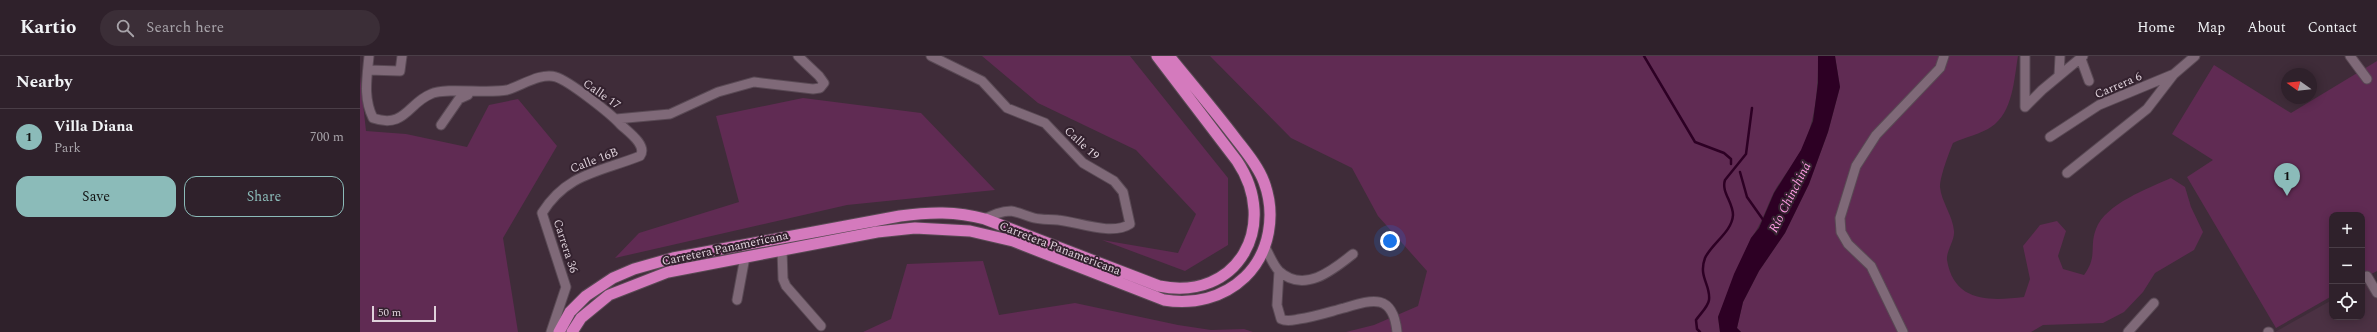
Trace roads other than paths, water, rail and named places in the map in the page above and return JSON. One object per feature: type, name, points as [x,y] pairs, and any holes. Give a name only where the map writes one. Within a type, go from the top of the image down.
[{"type":"highway","name":"Carretera Panamericana","points":[[559,332],[570,312],[586,296],[613,278],[658,261],[905,216],[946,213],[984,219],[1138,280],[1166,288],[1181,289],[1205,284],[1223,275],[1237,264],[1246,251],[1253,234],[1256,214],[1253,192],[1237,161],[1157,56]]},
{"type":"highway","name":"Carretera Panamericana","points":[[572,332],[581,318],[592,307],[624,288],[668,272],[878,232],[915,228],[970,231],[1013,241],[1150,296],[1184,302],[1212,297],[1230,289],[1252,269],[1265,247],[1269,228],[1270,206],[1263,180],[1257,167],[1216,112],[1169,56]]},
{"type":"street","points":[[369,56],[368,70],[400,71],[402,56]]},
{"type":"street","name":"Calle 17","points":[[368,70],[366,96],[367,107],[373,118],[382,121],[392,120],[405,115],[427,96],[438,92],[506,90],[542,78],[555,77],[616,119],[670,114],[718,92],[754,82],[813,89],[820,88],[824,83],[819,76],[798,56]]},
{"type":"street","name":"Calle 19","points":[[931,56],[982,82],[1007,108],[1045,124],[1083,163],[1114,181],[1123,192],[1130,224],[1120,228],[1094,227],[1057,219],[1034,218],[1009,211],[996,213],[984,219]]},
{"type":"street","points":[[1903,332],[1871,266],[1848,244],[1841,232],[1840,218],[1856,166],[1876,135],[1940,68],[1944,56]]},
{"type":"street","points":[[2025,56],[2025,107],[2082,57],[2089,81]]},
{"type":"street","points":[[2059,76],[2060,56]]},
{"type":"street","name":"Carrera 6","points":[[2050,137],[2100,105],[2174,74],[2195,56]]},
{"type":"street","points":[[2350,56],[2367,80]]},
{"type":"street","points":[[2067,173],[2147,109],[2174,74]]},
{"type":"street","points":[[441,125],[458,99],[479,91]]},
{"type":"street","name":"Calle 16B","points":[[542,213],[551,198],[571,181],[636,158],[642,153],[642,146],[616,119]]},
{"type":"street","name":"Carrera 36","points":[[542,213],[566,287],[557,308],[551,332]]},
{"type":"street","points":[[1265,247],[1279,270],[1300,280],[1312,280],[1334,270],[1354,254]]},
{"type":"street","points":[[782,250],[783,279],[786,286],[821,326]]},
{"type":"street","points":[[736,300],[745,257]]},
{"type":"street","points":[[1279,270],[1277,305],[1281,319],[1286,322],[1311,317],[1372,300],[1383,304],[1392,312],[1397,332]]},
{"type":"street","points":[[2367,276],[2377,293]]},
{"type":"street","points":[[2129,332],[2154,303]]},
{"type":"water","name":"Río Chinchiná","points":[[1818,56],[1835,56],[1840,87],[1828,132],[1809,184],[1785,233],[1759,271],[1743,302],[1737,328],[1741,332],[1720,332],[1718,317],[1734,274],[1751,238],[1759,228],[1774,193],[1801,150],[1813,121],[1818,83]]},
{"type":"waterway","points":[[1644,56],[1695,142],[1724,153],[1731,159],[1731,164]]},
{"type":"waterway","points":[[1700,332],[1697,329],[1696,320],[1706,308],[1709,300],[1703,265],[1708,253],[1726,232],[1732,221],[1732,210],[1724,184],[1725,180],[1746,154],[1752,108]]},
{"type":"waterway","name":"Río Chinchiná","points":[[1740,172],[1747,197],[1764,221]]},
{"type":"place","name":"Villa Diana","points":[[2287,196]]}]
